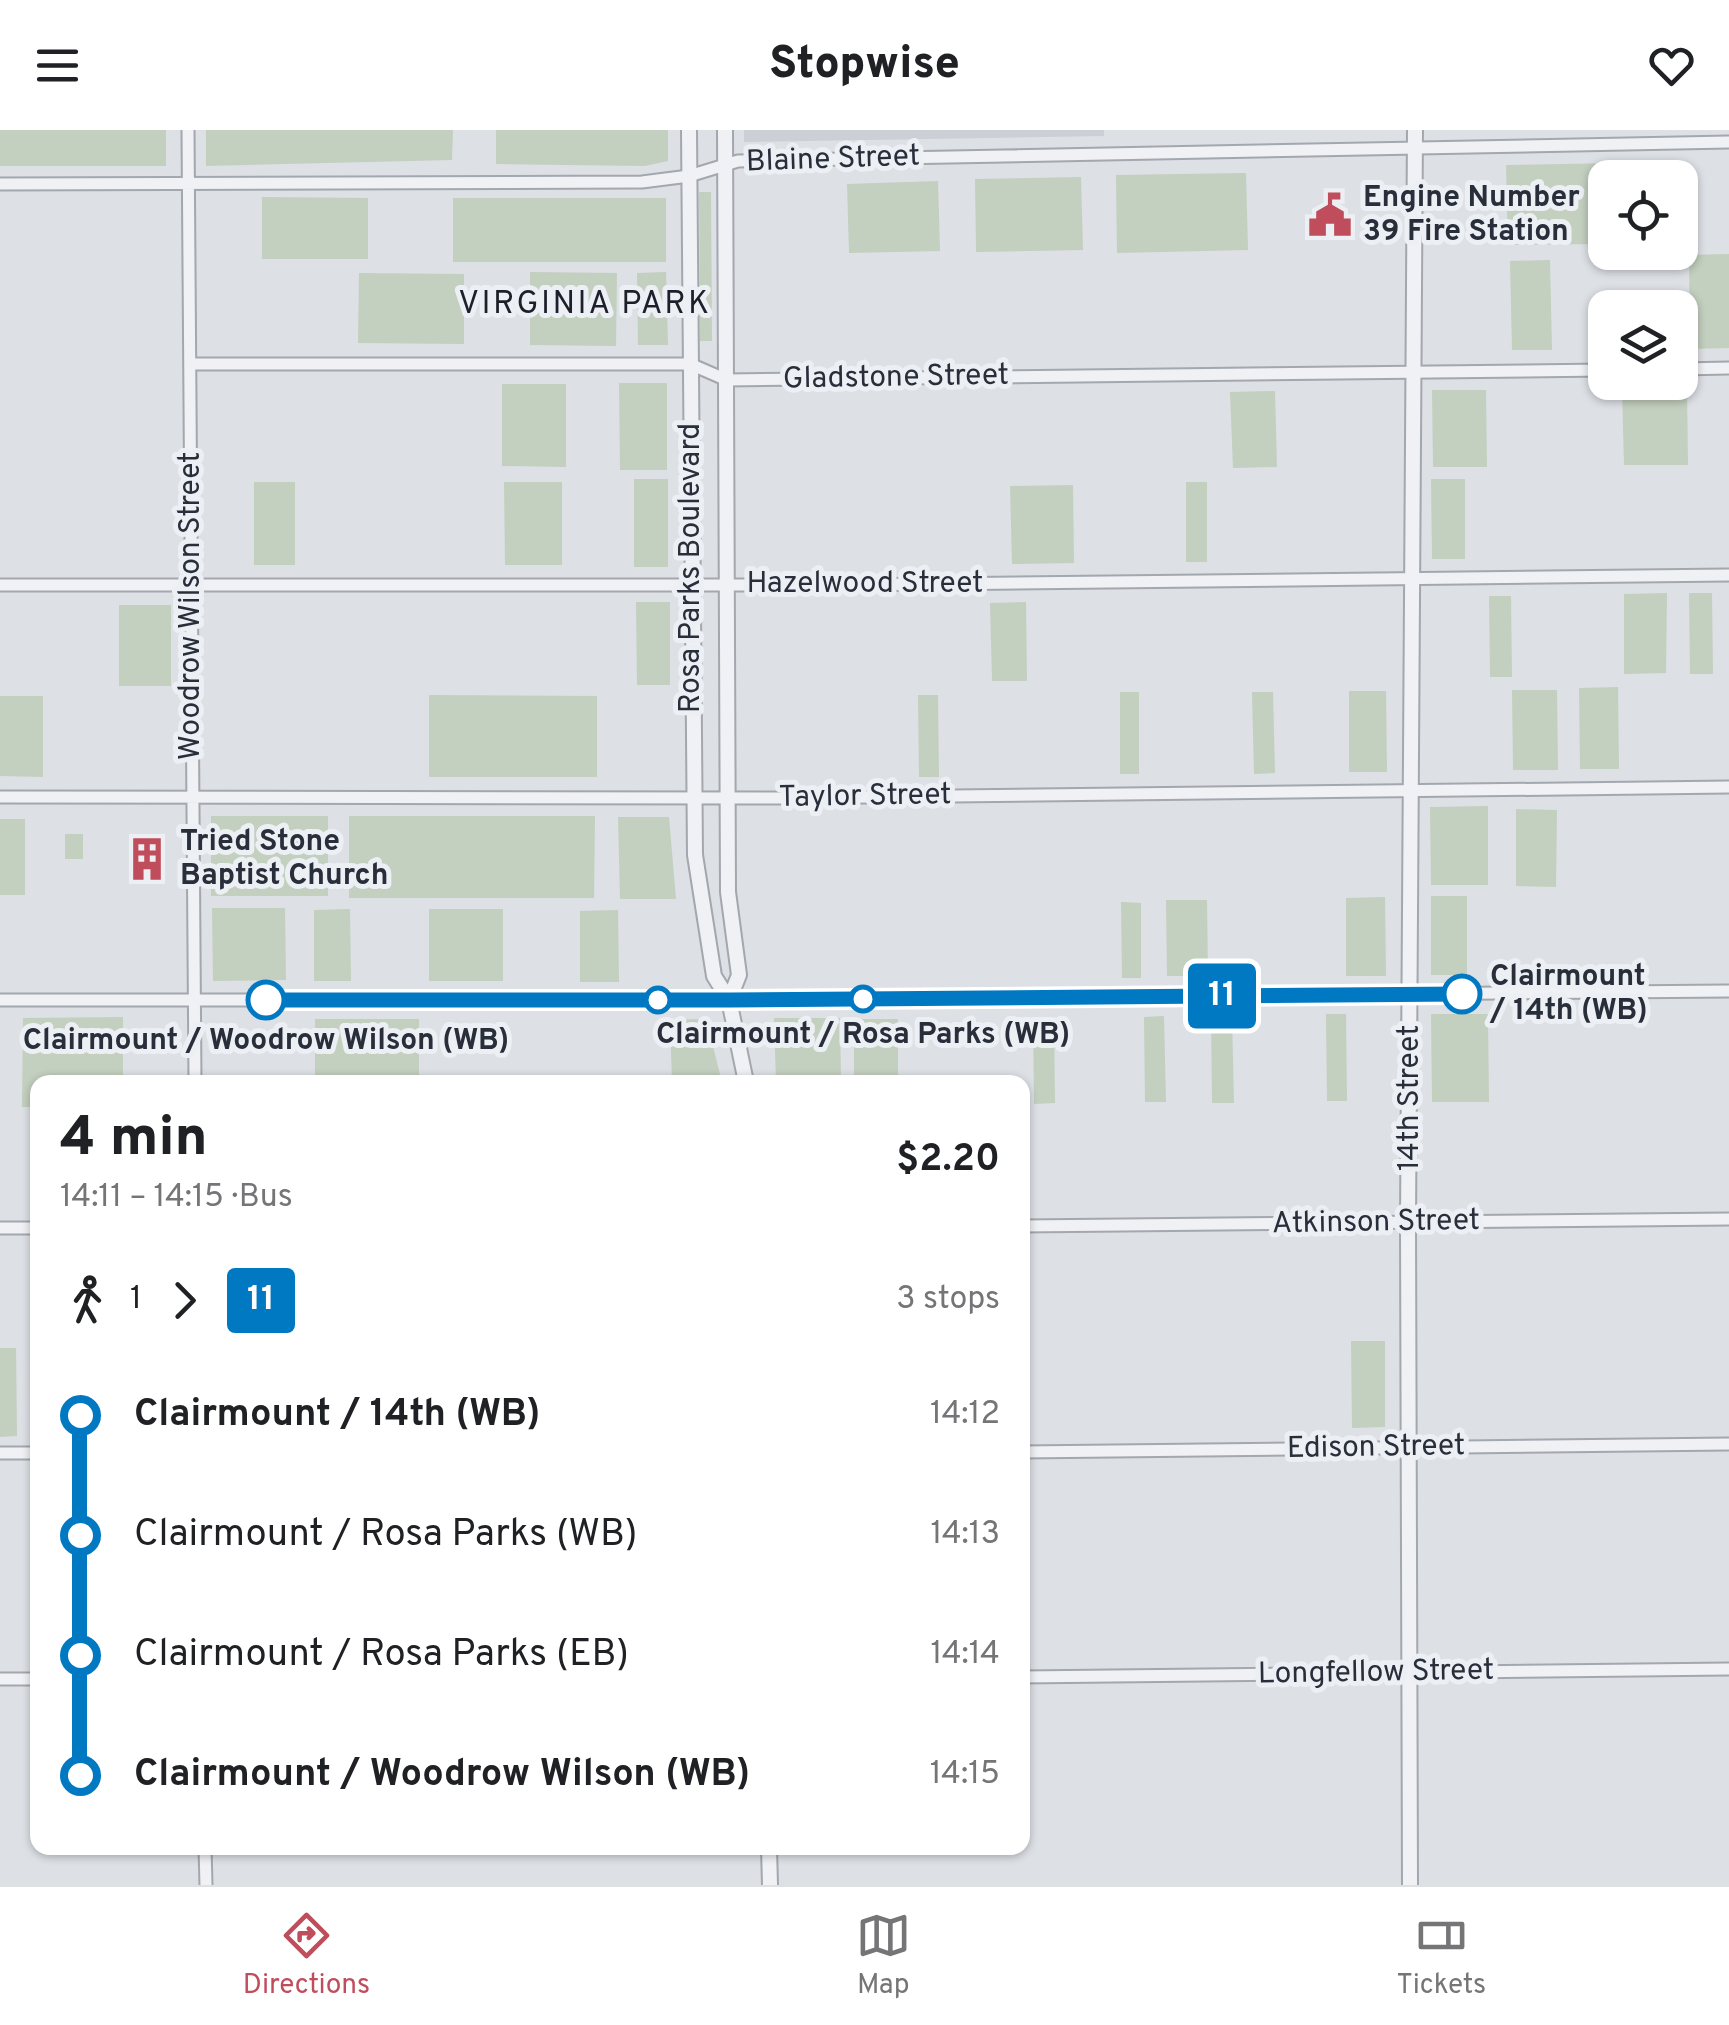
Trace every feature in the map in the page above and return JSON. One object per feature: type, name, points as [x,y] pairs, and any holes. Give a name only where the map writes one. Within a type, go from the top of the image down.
[{"type":"street","name":"Woodrow Wilson Street","points":[[188,130],[195,1075]]},
{"type":"street","name":"Rosa Parks Boulevard","points":[[689,130],[695,855],[714,976],[730,1000],[745,1075]]},
{"type":"street","name":"Rosa Parks Boulevard","points":[[725,130],[728,892],[739,976],[730,1000]]},
{"type":"street","name":"14th Street","points":[[1410,1885],[1408,1224],[1415,130]]},
{"type":"street","name":"Blaine Street","points":[[0,184],[642,182],[689,176],[738,161],[1729,142]]},
{"type":"street","name":"Gladstone Street","points":[[190,364],[690,364],[727,380],[1588,370]]},
{"type":"street","points":[[1698,369],[1729,368]]},
{"type":"street","name":"Hazelwood Street","points":[[0,584],[728,586],[1729,575]]},
{"type":"street","name":"Taylor Street","points":[[0,797],[727,798],[1729,787]]},
{"type":"street","points":[[0,1000],[730,1000],[1729,991]]},
{"type":"street","name":"Atkinson Street","points":[[1030,1226],[1729,1219]]},
{"type":"street","points":[[0,1228],[30,1228]]},
{"type":"street","name":"Edison Street","points":[[1030,1452],[1729,1444]]},
{"type":"street","points":[[0,1453],[30,1453]]},
{"type":"street","name":"Longfellow Street","points":[[1030,1677],[1729,1669]]},
{"type":"street","points":[[0,1678],[30,1678]]},
{"type":"street","points":[[205,1855],[206,1885]]},
{"type":"street","points":[[769,1855],[770,1885]]},
{"type":"shaded area","points":[[744,130],[1104,130],[1104,136],[744,142]]},
{"type":"green space","points":[[0,130],[166,130],[166,166],[0,166]]},
{"type":"green space","points":[[206,130],[453,130],[452,160],[206,166]]},
{"type":"green space","points":[[496,130],[668,130],[668,161],[645,166],[496,164]]},
{"type":"green space","points":[[1588,164],[1588,244],[1508,245],[1506,165]]},
{"type":"green space","points":[[1246,173],[1248,250],[1117,253],[1116,175]]},
{"type":"green space","points":[[1081,177],[1083,250],[976,252],[975,179]]},
{"type":"green space","points":[[938,181],[940,251],[849,253],[847,184]]},
{"type":"green space","points":[[699,192],[711,192],[712,341],[700,341]]},
{"type":"green space","points":[[262,197],[368,198],[368,259],[262,259]]},
{"type":"green space","points":[[453,198],[666,198],[666,262],[453,262]]},
{"type":"green space","points":[[1729,254],[1729,348],[1698,349],[1698,290],[1689,290],[1689,270],[1698,270],[1698,255]]},
{"type":"green space","points":[[1550,260],[1552,350],[1512,350],[1510,261]]},
{"type":"green space","points":[[530,272],[617,273],[616,346],[530,345]]},
{"type":"green space","points":[[666,272],[668,345],[638,345],[637,273]]},
{"type":"green space","points":[[359,273],[464,274],[464,344],[358,343]]},
{"type":"green space","points":[[619,383],[667,383],[667,470],[620,470]]},
{"type":"green space","points":[[502,384],[566,384],[566,467],[502,466]]},
{"type":"green space","points":[[1432,390],[1486,390],[1487,467],[1433,467]]},
{"type":"green space","points":[[1275,391],[1277,467],[1233,468],[1230,392]]},
{"type":"green space","points":[[1622,400],[1687,400],[1688,465],[1624,465]]},
{"type":"green space","points":[[634,479],[668,479],[668,567],[634,567]]},
{"type":"green space","points":[[1431,479],[1465,479],[1465,559],[1432,559]]},
{"type":"green space","points":[[254,482],[295,482],[295,565],[254,565]]},
{"type":"green space","points":[[504,482],[562,482],[562,565],[505,565]]},
{"type":"green space","points":[[1186,482],[1207,482],[1207,562],[1186,562]]},
{"type":"green space","points":[[1073,485],[1074,563],[1012,564],[1010,486]]},
{"type":"green space","points":[[1667,593],[1666,673],[1624,674],[1624,594]]},
{"type":"green space","points":[[1689,593],[1712,593],[1713,674],[1690,674]]},
{"type":"green space","points":[[1489,596],[1511,596],[1512,677],[1490,677]]},
{"type":"green space","points":[[636,602],[670,602],[670,685],[637,685]]},
{"type":"green space","points":[[1026,602],[1027,681],[992,681],[990,603]]},
{"type":"green space","points":[[119,605],[171,605],[171,686],[119,686]]},
{"type":"green space","points":[[1618,687],[1619,769],[1580,769],[1579,688]]},
{"type":"green space","points":[[1512,690],[1557,690],[1558,770],[1513,770]]},
{"type":"green space","points":[[1349,691],[1386,691],[1387,772],[1349,772]]},
{"type":"green space","points":[[1120,692],[1139,692],[1139,774],[1120,774]]},
{"type":"green space","points":[[1252,692],[1273,692],[1275,773],[1254,774]]},
{"type":"green space","points":[[429,695],[597,696],[597,777],[429,777]]},
{"type":"green space","points":[[918,695],[938,695],[939,777],[919,777]]},
{"type":"green space","points":[[0,696],[43,696],[43,777],[0,776]]},
{"type":"green space","points":[[1488,806],[1488,885],[1431,885],[1430,807]]},
{"type":"green space","points":[[1516,809],[1557,810],[1556,887],[1516,886]]},
{"type":"green space","points":[[211,816],[328,816],[328,896],[211,896]]},
{"type":"green space","points":[[349,816],[595,816],[594,898],[349,898]]},
{"type":"green space","points":[[618,817],[669,817],[676,899],[620,899]]},
{"type":"green space","points":[[0,819],[25,819],[25,895],[0,895]]},
{"type":"green space","points":[[65,834],[83,834],[83,859],[65,859]]},
{"type":"green space","points":[[1431,896],[1467,896],[1467,975],[1431,975]]},
{"type":"green space","points":[[1385,897],[1386,976],[1346,976],[1346,898]]},
{"type":"green space","points":[[1166,900],[1207,900],[1208,976],[1167,976]]},
{"type":"green space","points":[[1121,902],[1141,903],[1141,978],[1122,978]]},
{"type":"green space","points":[[212,908],[285,908],[286,980],[213,981]]},
{"type":"green space","points":[[350,909],[351,981],[314,981],[314,910]]},
{"type":"green space","points":[[429,909],[503,909],[503,981],[429,981]]},
{"type":"green space","points":[[618,910],[619,982],[580,982],[580,911]]},
{"type":"green space","points":[[1326,1014],[1346,1014],[1347,1101],[1327,1101]]},
{"type":"green space","points":[[1431,1014],[1488,1014],[1489,1102],[1432,1102]]},
{"type":"green space","points":[[1164,1016],[1166,1102],[1145,1102],[1144,1017]]},
{"type":"green space","points":[[1211,1016],[1232,1016],[1234,1103],[1212,1103]]},
{"type":"green space","points":[[123,1017],[123,1075],[30,1075],[30,1107],[22,1107],[23,1018]]},
{"type":"green space","points":[[1033,1017],[1054,1017],[1055,1103],[1034,1104]]},
{"type":"green space","points":[[774,1018],[840,1018],[841,1075],[776,1075]]},
{"type":"green space","points":[[315,1019],[419,1019],[419,1075],[315,1075]]},
{"type":"green space","points":[[706,1019],[720,1075],[672,1075],[670,1020]]},
{"type":"green space","points":[[854,1019],[898,1019],[898,1075],[854,1075]]},
{"type":"green space","points":[[1351,1341],[1385,1341],[1385,1427],[1352,1428]]},
{"type":"green space","points":[[0,1348],[16,1348],[17,1436],[0,1437]]},
{"type":"bus line","name":"11","points":[[266,1000],[1462,994]]},
{"type":"place","name":"Engine Number 39 Fire Station","points":[[1330,215]]},
{"type":"place","name":"Tried Stone Baptist Church","points":[[147,859]]},
{"type":"place","name":"Clairmount / 14th (WB)","points":[[1462,994]]},
{"type":"place","name":"Clairmount / Rosa Parks (WB)","points":[[863,999]]},
{"type":"place","name":"Clairmount / Woodrow Wilson (WB)","points":[[266,1000]]},
{"type":"district","name":"VIRGINIA PARK","points":[[585,305]]}]
